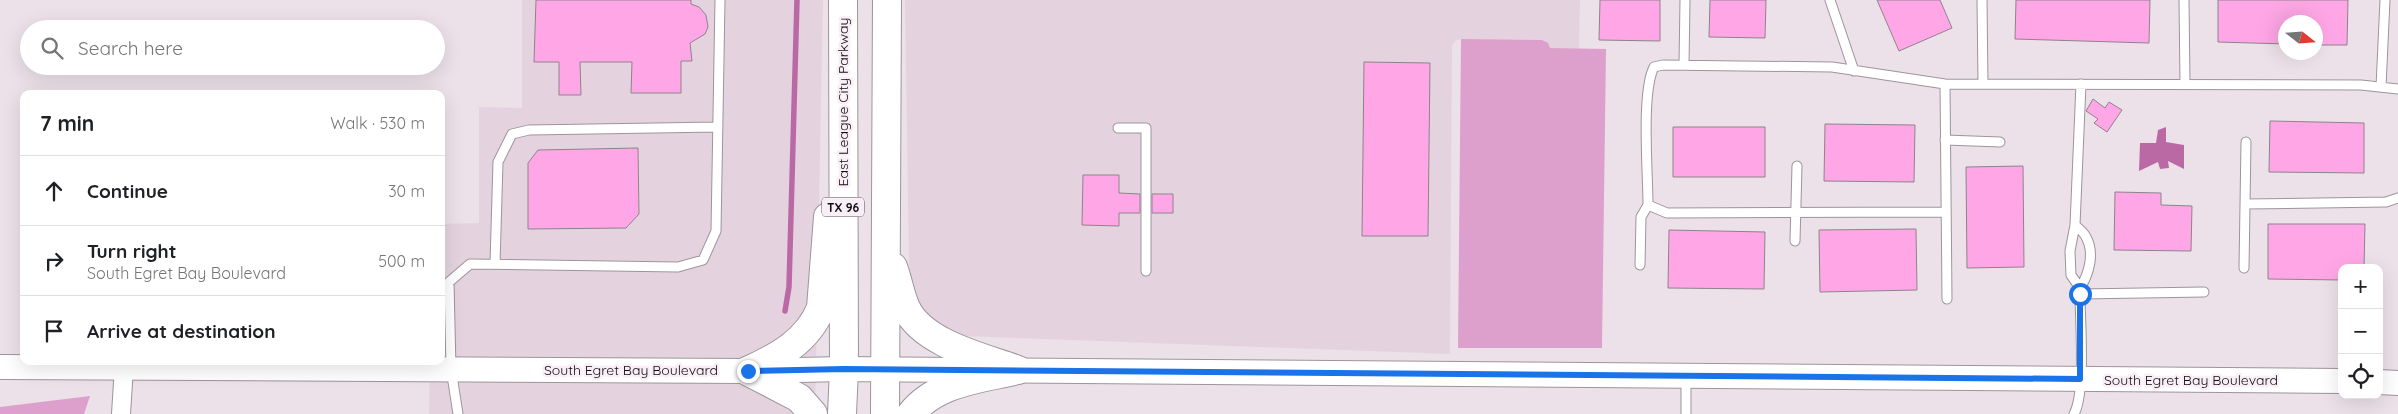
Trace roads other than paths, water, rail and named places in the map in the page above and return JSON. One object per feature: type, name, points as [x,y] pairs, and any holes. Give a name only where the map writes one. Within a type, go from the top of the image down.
[{"type":"main road","name":"East League City Parkway","points":[[842,414],[844,369],[843,0]]},
{"type":"main road","points":[[885,414],[887,0]]},
{"type":"main road","points":[[748,371],[772,360],[796,343],[816,320],[821,308],[826,229],[842,146]]},
{"type":"main road","points":[[886,242],[906,308],[916,322],[932,336],[1018,370]]},
{"type":"main road","name":"South Egret Bay Boulevard","points":[[0,367],[748,371],[844,369],[1018,370],[2338,381]]},
{"type":"main road","points":[[911,414],[929,398],[951,386],[1018,370]]},
{"type":"main road","points":[[748,371],[799,398],[813,414]]},
{"type":"main road","points":[[2383,382],[2398,383]]},
{"type":"street","points":[[121,414],[124,367]]},
{"type":"lane","points":[[458,414],[451,369],[449,282],[470,264],[678,267],[703,260],[716,230],[720,0]]},
{"type":"lane","points":[[1684,65],[1685,0]]},
{"type":"lane","points":[[1830,0],[1854,71]]},
{"type":"lane","points":[[1982,0],[1983,84]]},
{"type":"lane","points":[[2184,0],[2185,84]]},
{"type":"lane","points":[[2381,87],[2385,0]]},
{"type":"lane","points":[[1640,265],[1641,217],[1648,205],[1647,94],[1650,75],[1654,67],[1684,65],[1832,67],[1945,84],[2360,85],[2398,89]]},
{"type":"lane","points":[[1945,84],[1947,299]]},
{"type":"lane","points":[[2080,291],[2071,275],[2070,251],[2075,225],[2081,84]]},
{"type":"lane","points":[[495,264],[498,162],[512,134],[529,130],[718,127]]},
{"type":"lane","points":[[1118,128],[1146,128],[1146,271]]},
{"type":"lane","points":[[1945,140],[2000,142]]},
{"type":"lane","points":[[2244,268],[2246,142]]},
{"type":"lane","points":[[1795,241],[1797,166]]},
{"type":"lane","points":[[2245,204],[2386,202],[2398,198]]},
{"type":"lane","points":[[1648,205],[1667,213],[1945,212]]},
{"type":"lane","points":[[2075,225],[2086,236],[2090,252],[2088,276],[2080,291],[2080,379],[2077,412]]},
{"type":"lane","points":[[2080,291],[2204,292]]},
{"type":"lane","points":[[1686,377],[1686,414]]},
{"type":"waterway","points":[[785,311],[789,287],[797,0]]}]
